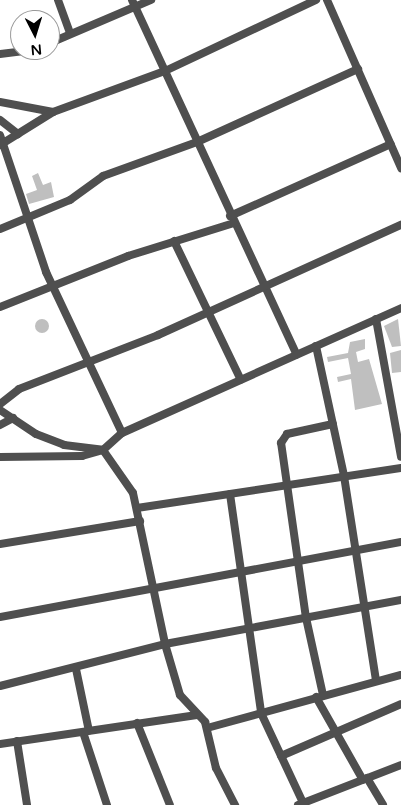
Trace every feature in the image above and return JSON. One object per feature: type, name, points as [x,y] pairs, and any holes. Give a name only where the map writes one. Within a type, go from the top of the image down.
[{"type":"street","points":[[58,0],[70,33]]},
{"type":"street","points":[[132,0],[232,219],[297,355]]},
{"type":"street","points":[[60,38],[151,0]]},
{"type":"street","points":[[1,144],[53,112],[165,71],[316,0]]},
{"type":"street","points":[[327,0],[401,168]]},
{"type":"street","points":[[0,229],[70,200],[103,176],[197,142],[358,68]]},
{"type":"street","points":[[0,102],[53,112]]},
{"type":"street","points":[[0,120],[18,134]]},
{"type":"street","points":[[0,134],[1,144],[26,218],[88,361],[122,433]]},
{"type":"street","points":[[0,307],[54,284],[232,219],[391,144]]},
{"type":"street","points":[[0,404],[19,389],[210,312],[401,225]]},
{"type":"street","points":[[174,241],[210,312],[241,380]]},
{"type":"street","points":[[0,457],[82,456],[103,450],[122,433],[401,308]]},
{"type":"street","points":[[376,319],[401,457]]},
{"type":"street","points":[[316,346],[344,476],[376,680]]},
{"type":"street","points":[[0,410],[64,445],[103,450],[132,493],[140,521],[165,644],[180,695],[207,728],[216,768],[235,805]]},
{"type":"street","points":[[0,425],[13,418]]},
{"type":"street","points":[[333,424],[283,439],[286,486],[320,696],[334,732],[383,805]]},
{"type":"street","points":[[137,508],[401,468]]},
{"type":"street","points":[[230,494],[261,713],[302,804],[401,765]]},
{"type":"street","points":[[0,544],[140,521]]},
{"type":"street","points":[[0,617],[153,590],[242,570],[354,549],[401,542]]},
{"type":"street","points":[[0,686],[76,669],[165,644],[306,618],[364,605],[401,600]]},
{"type":"street","points":[[76,669],[86,731],[107,805]]},
{"type":"street","points":[[207,728],[401,674]]},
{"type":"street","points":[[280,756],[401,704]]},
{"type":"street","points":[[0,744],[197,715]]},
{"type":"street","points":[[137,723],[170,805]]},
{"type":"street","points":[[17,740],[27,805]]},
{"type":"building","points":[[38,173],[43,185],[51,182],[54,197],[29,204],[26,194],[37,190],[32,176]]},
{"type":"building","points":[[42,319],[47,321],[49,326],[47,331],[42,333],[37,331],[35,326],[37,321]]},
{"type":"building","points":[[398,319],[401,346],[392,347],[384,326]]},
{"type":"building","points":[[365,339],[365,349],[356,352],[358,362],[369,359],[382,404],[355,410],[351,379],[338,382],[337,377],[351,374],[348,358],[328,362],[327,357],[348,353],[350,342]]},
{"type":"building","points":[[401,350],[401,372],[392,373],[390,353]]}]
